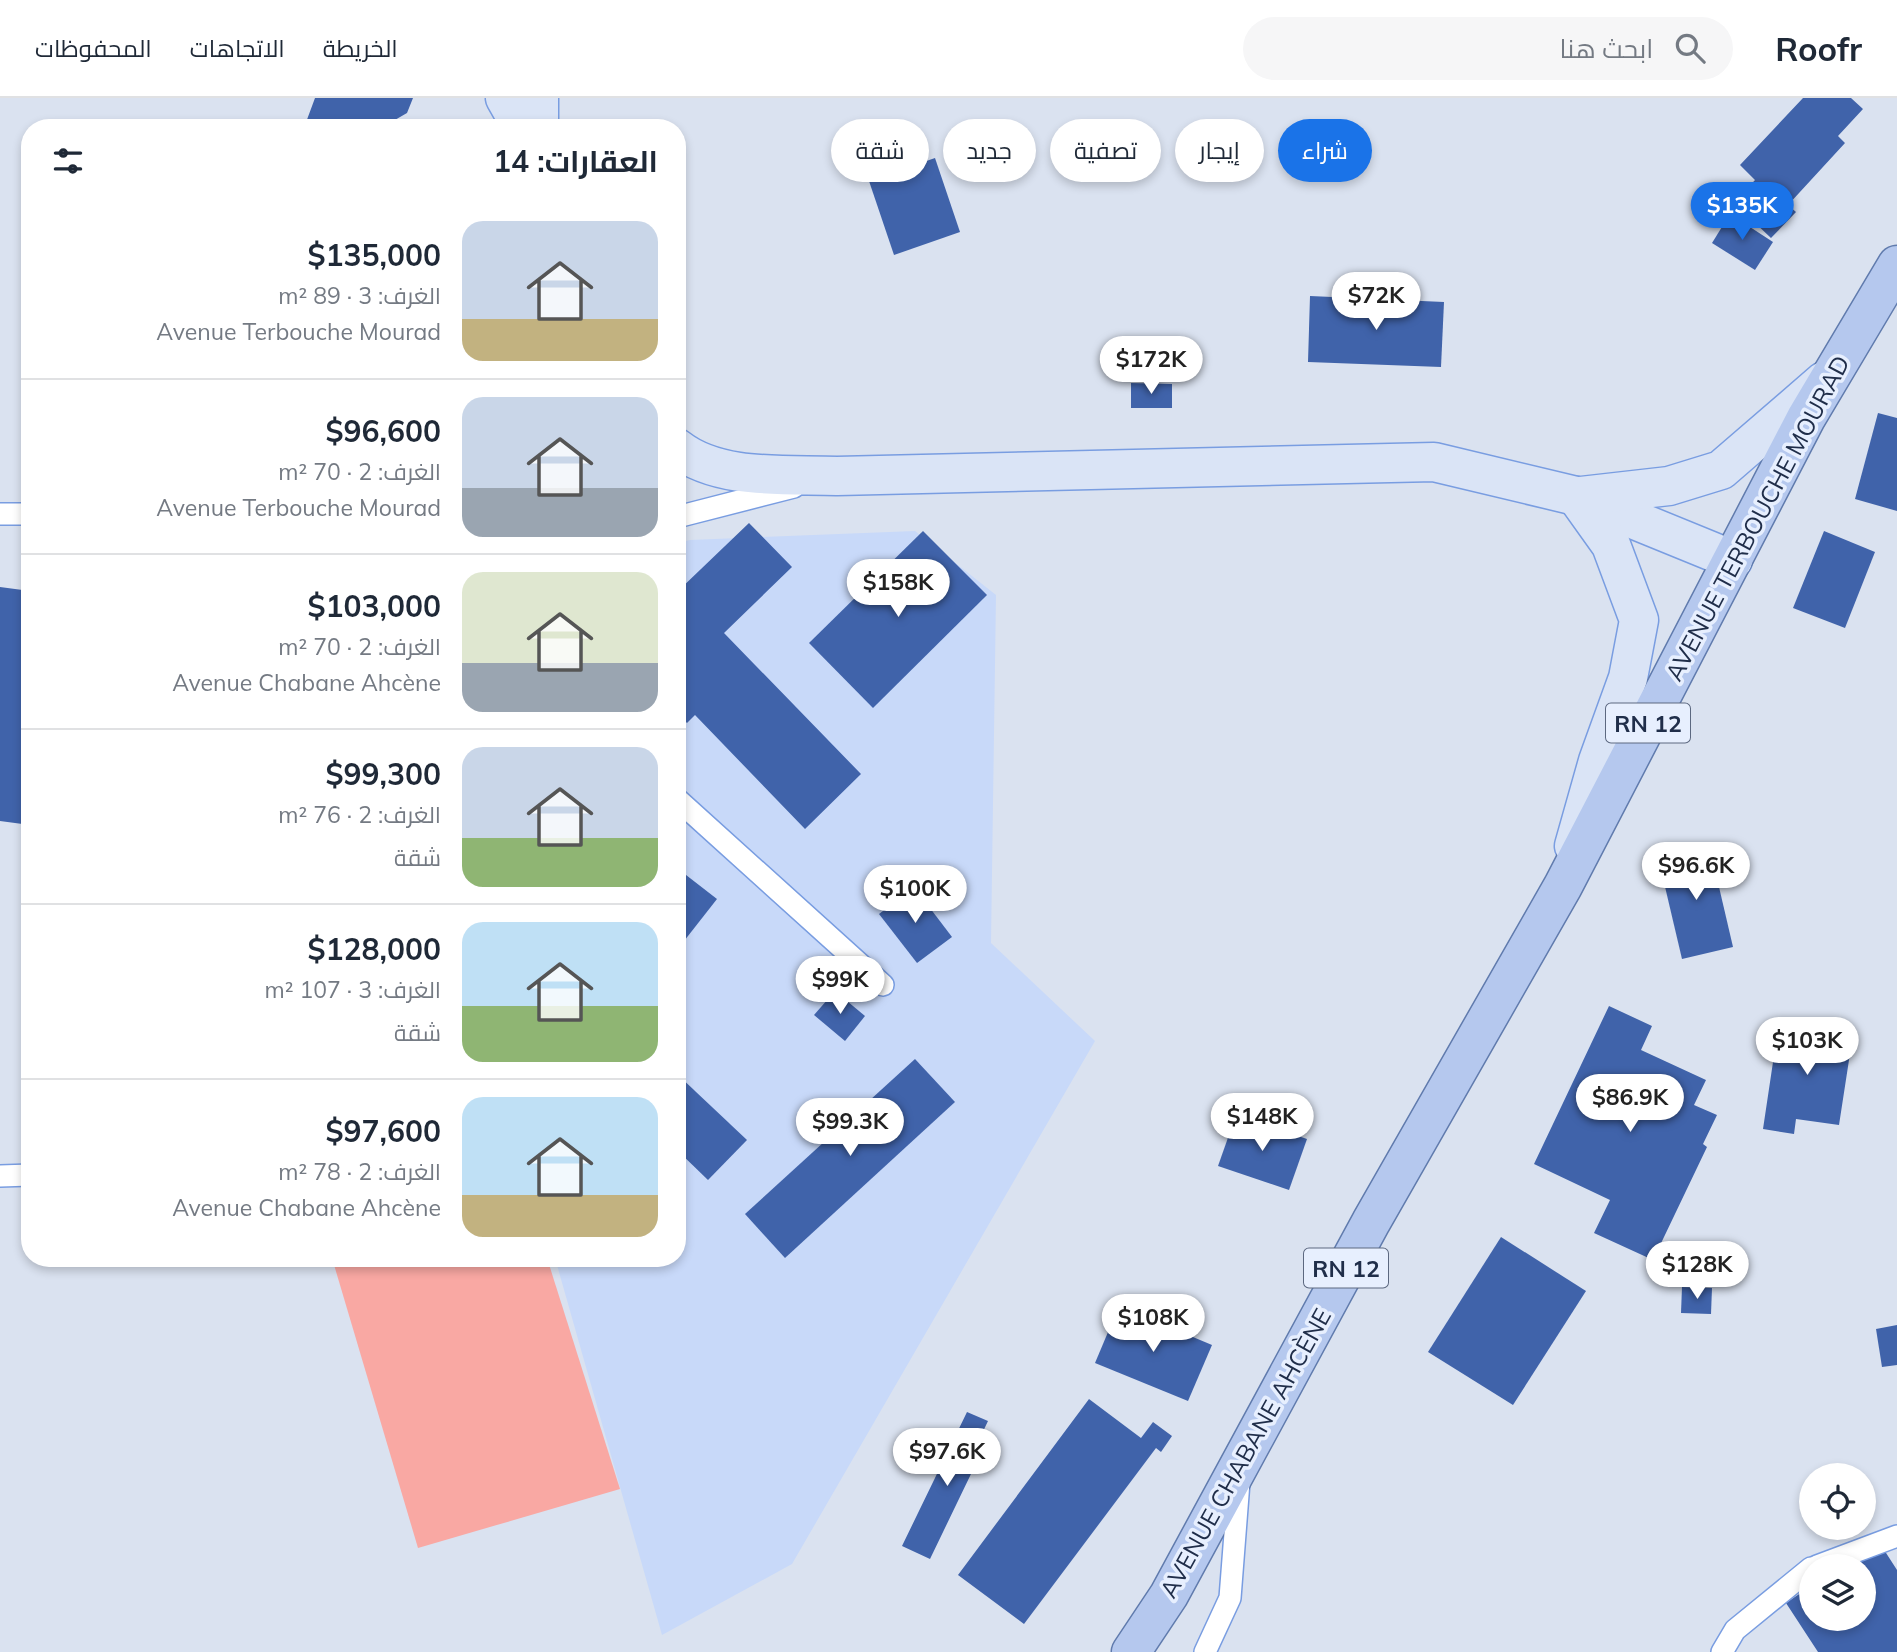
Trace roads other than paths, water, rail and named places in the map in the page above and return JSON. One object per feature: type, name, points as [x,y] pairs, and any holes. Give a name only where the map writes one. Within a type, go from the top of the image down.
[{"type":"main road","points":[[505,98],[537,113]]},
{"type":"main road","name":"AVENUE TERBOUCHE MOURAD","points":[[1563,886],[1833,372],[1897,265]]},
{"type":"main road","points":[[1576,496],[1669,486],[1721,470],[1833,372]]},
{"type":"main road","points":[[686,455],[694,461],[746,472],[837,476],[1434,462],[1576,496],[1733,560]]},
{"type":"main road","points":[[1563,886],[1598,761],[1629,678],[1639,620],[1611,545],[1576,496]]},
{"type":"main road","name":"AVENUE CHABANE AHCÈNE","points":[[1131,1652],[1169,1595],[1371,1222],[1563,886]]},
{"type":"lane","points":[[686,515],[837,476]]},
{"type":"lane","points":[[0,514],[21,514]]},
{"type":"lane","points":[[686,807],[883,985]]},
{"type":"lane","points":[[0,1176],[21,1175]]},
{"type":"lane","points":[[1205,1652],[1230,1598],[1241,1463]]},
{"type":"lane","points":[[1849,1554],[1897,1536]]},
{"type":"lane","points":[[1722,1652],[1735,1630],[1799,1579]]}]
